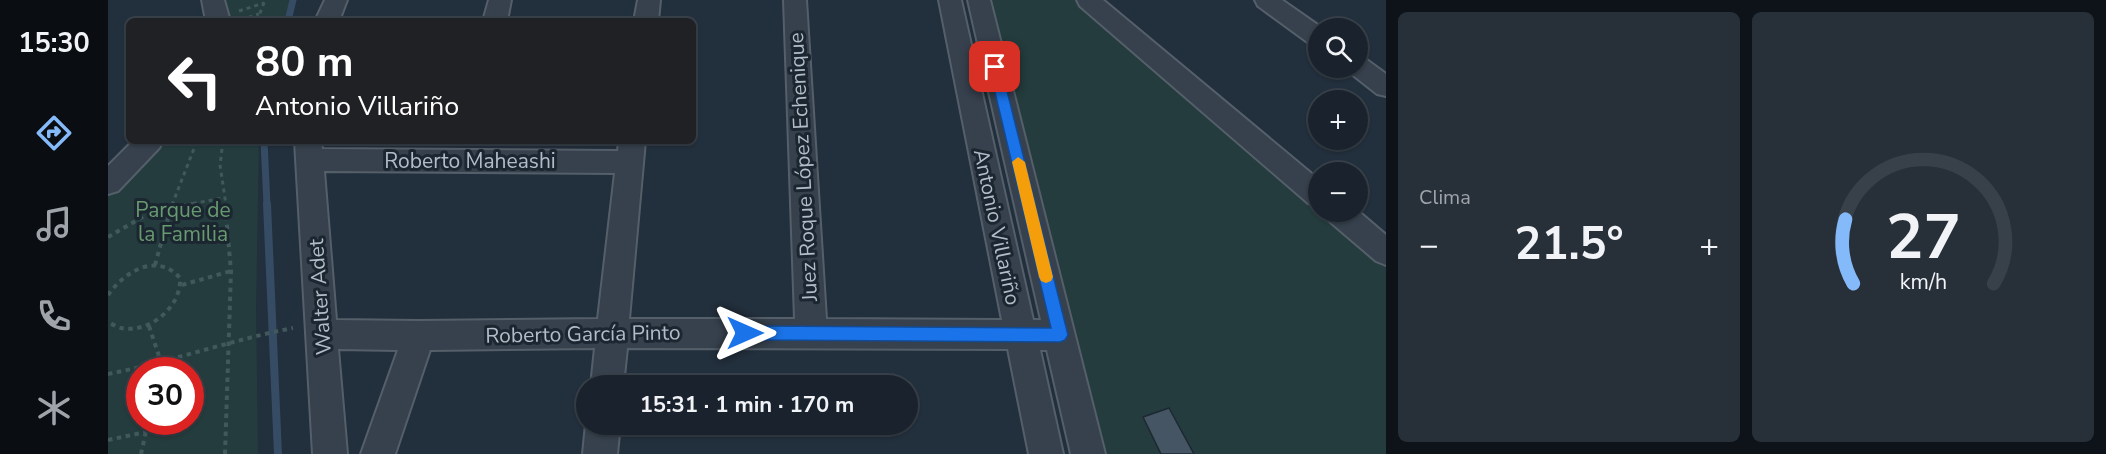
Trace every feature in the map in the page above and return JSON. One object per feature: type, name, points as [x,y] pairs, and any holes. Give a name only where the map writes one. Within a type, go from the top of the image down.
[{"type":"street","points":[[213,0],[232,17]]},
{"type":"street","points":[[328,18],[336,0]]},
{"type":"street","points":[[496,18],[500,0]]},
{"type":"street","points":[[646,18],[649,0]]},
{"type":"street","name":"Juez Roque López Echenique","points":[[795,0],[811,333]]},
{"type":"street","name":"Antonio Villariño","points":[[950,0],[1046,454]]},
{"type":"street","name":"Antonio Villariño","points":[[979,0],[1088,454]]},
{"type":"street","points":[[1088,0],[1308,187]]},
{"type":"street","points":[[1266,0],[1308,31]]},
{"type":"street","points":[[1368,74],[1386,87]]},
{"type":"street","points":[[108,183],[147,144]]},
{"type":"street","name":"Roberto Maheashi","points":[[309,151],[631,151]]},
{"type":"street","name":"Walter Adet","points":[[309,151],[330,454]]},
{"type":"street","points":[[608,375],[631,151]]},
{"type":"street","points":[[1350,222],[1386,252]]},
{"type":"street","name":"Roberto García Pinto","points":[[322,334],[419,336],[613,333],[1060,335]]},
{"type":"street","points":[[378,454],[419,336]]},
{"type":"street","points":[[600,454],[602,435]]},
{"type":"path","points":[[232,17],[264,1]]},
{"type":"path","points":[[258,18],[264,1]]},
{"type":"path","points":[[232,17],[260,14]]},
{"type":"path","points":[[155,265],[171,207],[196,144]]},
{"type":"path","points":[[223,144],[220,165],[223,198],[228,216],[231,272],[225,454]]},
{"type":"path","points":[[108,237],[151,212],[223,198]]},
{"type":"path","points":[[108,295],[121,279],[138,269],[155,265],[169,266],[178,273],[182,285],[178,298],[167,312],[149,326],[134,330],[117,329],[108,322]]},
{"type":"path","points":[[182,285],[231,272]]},
{"type":"path","points":[[149,326],[159,357]]},
{"type":"path","points":[[178,357],[230,342],[290,329]]},
{"type":"path","points":[[108,374],[126,370]]},
{"type":"path","points":[[108,440],[132,435]]},
{"type":"path","points":[[141,454],[145,435]]},
{"type":"green space","points":[[218,0],[293,0],[286,18],[223,18]]},
{"type":"green space","points":[[979,0],[1088,0],[1308,185],[1308,222],[1352,222],[1386,250],[1386,454],[1089,454]]},
{"type":"green space","name":"Parque de la Familia","points":[[156,144],[259,144],[256,309],[258,454],[108,454],[108,188]]},
{"type":"building","points":[[1169,408],[1194,454],[1161,454],[1143,417]]},
{"type":"waterway","points":[[289,18],[293,0]]},
{"type":"waterway","points":[[264,144],[267,205]]},
{"type":"waterway","points":[[267,204],[278,454]]},
{"type":"slow traffic","points":[[1018,162],[1046,277]]},
{"type":"route","points":[[745,333],[1060,335],[995,67]]}]
